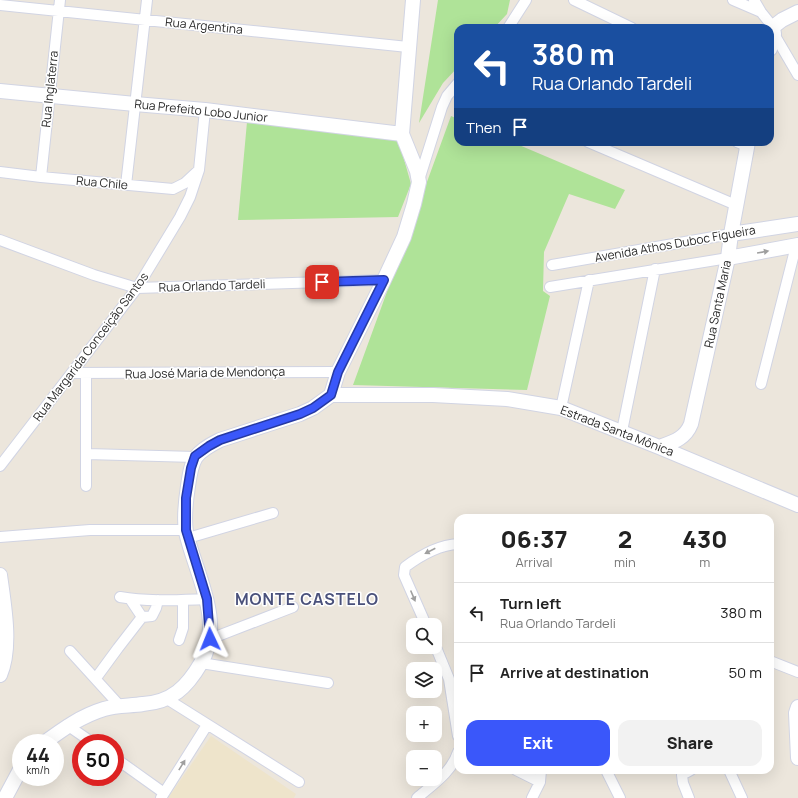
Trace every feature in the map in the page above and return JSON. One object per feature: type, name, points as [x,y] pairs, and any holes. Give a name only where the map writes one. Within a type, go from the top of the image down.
[{"type":"main road","points":[[56,734],[67,725],[105,709],[144,704],[167,699],[177,693],[188,682],[201,663],[210,639],[207,599],[187,534],[186,498],[191,468],[195,456],[220,440],[306,411],[324,401],[331,395],[338,372],[404,237],[419,182],[417,171],[402,134],[413,0]]},
{"type":"main road","points":[[769,23],[782,20],[798,12]]},
{"type":"main road","name":"Rua Prefeito Lobo Junior","points":[[0,91],[205,110],[402,134]]},
{"type":"main road","name":"Rua Santa Maria","points":[[659,446],[684,436],[688,432],[691,424],[728,258],[744,146]]},
{"type":"main road","name":"Avenida Athos Duboc Figueira","points":[[731,234],[798,224]]},
{"type":"main road","name":"Avenida Athos Duboc Figueira","points":[[728,258],[797,246]]},
{"type":"main road","name":"Estrada Santa Mônica","points":[[331,395],[433,395],[507,399],[561,408],[659,446],[798,505]]},
{"type":"main road","points":[[0,575],[6,644],[0,675]]},
{"type":"main road","points":[[798,707],[796,713],[798,758]]},
{"type":"main road","points":[[5,798],[12,785]]},
{"type":"street","name":"Rua Inglaterra","points":[[41,177],[60,0]]},
{"type":"street","points":[[126,185],[147,0]]},
{"type":"street","points":[[511,24],[526,0]]},
{"type":"street","points":[[574,0],[624,24]]},
{"type":"street","points":[[733,0],[769,23]]},
{"type":"street","points":[[754,0],[769,23]]},
{"type":"street","name":"Rua Argentina","points":[[0,5],[408,47]]},
{"type":"street","points":[[774,32],[798,75]]},
{"type":"street","points":[[419,182],[442,107],[447,96],[454,88]]},
{"type":"street","name":"Rua Margarida Conceição Santos","points":[[0,466],[138,288],[180,217],[190,197],[199,170],[205,110]]},
{"type":"street","points":[[597,146],[736,205]]},
{"type":"street","name":"Rua Chile","points":[[0,172],[173,189],[185,183],[199,170]]},
{"type":"street","name":"Avenida Athos Duboc Figueira","points":[[552,265],[731,234]]},
{"type":"street","name":"Rua Orlando Tardeli","points":[[0,240],[94,275],[138,288],[384,280]]},
{"type":"street","points":[[761,384],[797,246]]},
{"type":"street","name":"Avenida Athos Duboc Figueira","points":[[550,287],[728,258]]},
{"type":"street","points":[[622,431],[655,269]]},
{"type":"street","points":[[561,408],[589,280]]},
{"type":"street","name":"Rua José Maria de Mendonça","points":[[72,373],[338,372]]},
{"type":"street","points":[[86,374],[86,486]]},
{"type":"street","points":[[87,454],[195,456]]},
{"type":"street","points":[[0,537],[90,530],[187,534],[273,513]]},
{"type":"street","points":[[423,618],[404,576],[405,567],[435,548],[448,544],[454,544]]},
{"type":"street","points":[[142,617],[125,598],[158,600],[207,599]]},
{"type":"street","points":[[96,678],[142,617],[152,616],[158,600]]},
{"type":"street","points":[[180,640],[183,628],[182,600]]},
{"type":"street","points":[[210,639],[293,607]]},
{"type":"street","points":[[70,651],[120,706]]},
{"type":"street","points":[[438,654],[448,679],[454,713]]},
{"type":"street","points":[[201,663],[328,683]]},
{"type":"street","points":[[774,663],[798,672]]},
{"type":"street","points":[[167,699],[299,782]]},
{"type":"street","points":[[67,725],[80,734]]},
{"type":"street","points":[[124,765],[163,795],[207,725]]},
{"type":"street","points":[[417,798],[446,772],[454,760]]},
{"type":"street","points":[[524,774],[540,782]]},
{"type":"street","points":[[532,798],[540,782],[541,774]]},
{"type":"street","points":[[608,774],[620,798]]},
{"type":"street","points":[[684,774],[682,775],[683,783],[689,798]]},
{"type":"street","points":[[731,774],[742,798]]},
{"type":"shaded area","points":[[211,736],[296,794],[294,798],[168,798]]},
{"type":"green space","points":[[438,0],[510,0],[507,14],[498,24],[454,24],[454,71],[443,83],[419,123]]},
{"type":"green space","points":[[451,116],[454,117],[454,146],[521,146],[625,190],[615,209],[569,194],[544,252],[543,291],[550,296],[527,390],[353,385]]},
{"type":"green space","points":[[247,122],[398,138],[411,184],[398,217],[238,220]]},
{"type":"district","name":"MONTE CASTELO","points":[[307,599]]},
{"type":"route","points":[[210,639],[207,599],[186,530],[186,498],[191,468],[195,456],[220,440],[300,414],[313,408],[331,395],[338,372],[384,280],[322,282]]}]
